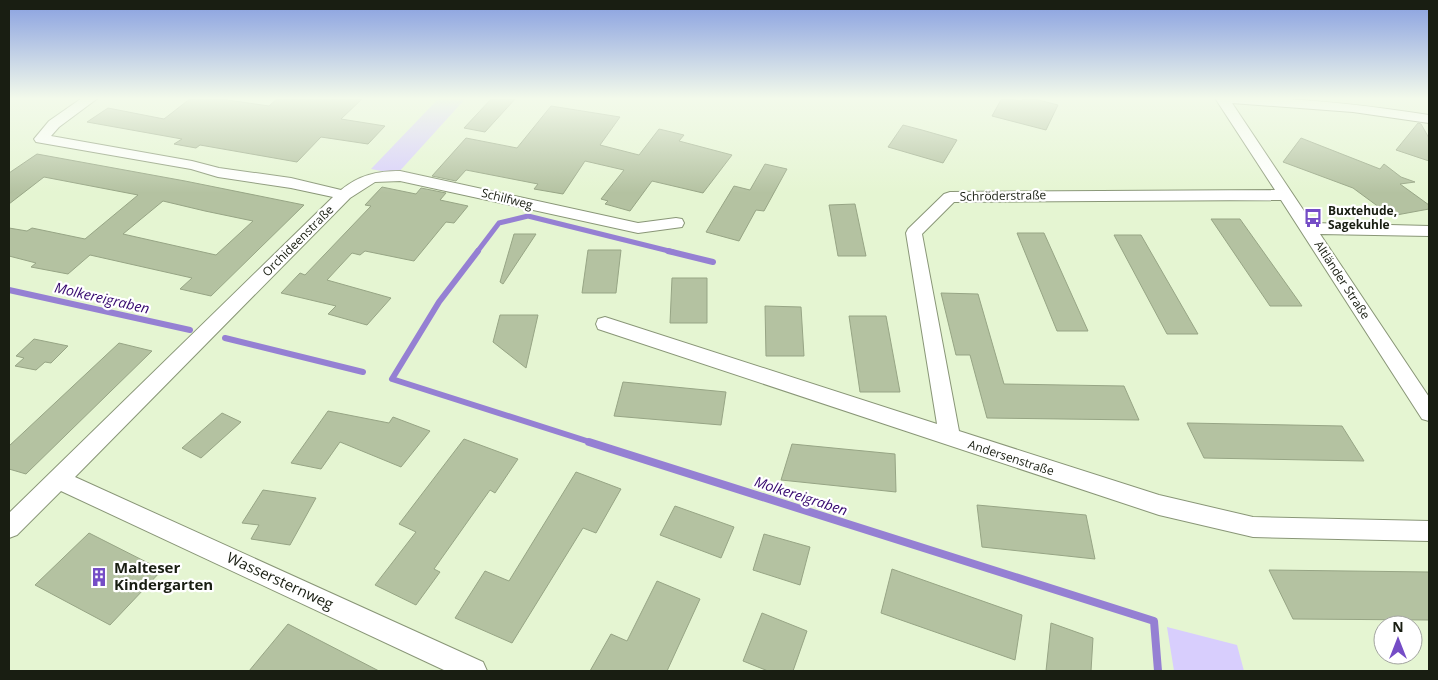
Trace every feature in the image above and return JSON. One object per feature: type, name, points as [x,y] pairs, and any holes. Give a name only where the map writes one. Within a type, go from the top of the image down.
[{"type":"street","name":"Orchideenstraße","points":[[49,130],[41,139],[192,165],[218,172],[292,183],[344,195]]},
{"type":"street","name":"Altländer Straße","points":[[1243,130],[1429,412]]},
{"type":"street","name":"Schilfweg","points":[[344,195],[362,181],[377,175],[400,176],[638,228],[676,223]]},
{"type":"street","name":"Orchideenstraße","points":[[11,523],[58,479],[344,195]]},
{"type":"street","name":"Schröderstraße","points":[[950,438],[914,233],[950,196],[1286,195]]},
{"type":"street","points":[[1308,228],[1429,231]]},
{"type":"street","name":"Andersenstraße","points":[[605,324],[1159,505],[1253,527],[1429,532]]},
{"type":"street","name":"Wassersternweg","points":[[58,479],[474,671]]},
{"type":"shaded area","points":[[409,130],[437,130],[397,174],[371,169]]},
{"type":"shaded area","points":[[1167,627],[1237,645],[1244,671],[1174,671]]},
{"type":"building","points":[[130,130],[381,130],[368,144],[321,137],[297,162],[200,145],[196,148],[174,144],[182,139]]},
{"type":"building","points":[[473,130],[487,130],[485,132]]},
{"type":"building","points":[[532,130],[611,130],[600,145],[639,155],[658,130],[662,130],[684,135],[679,141],[732,155],[703,193],[652,181],[630,211],[605,204],[608,201],[601,199],[624,170],[585,161],[563,194],[534,189],[538,184],[466,170],[456,181],[432,176],[466,138],[517,148]]},
{"type":"building","points":[[900,130],[920,130],[957,140],[943,163],[888,147]]},
{"type":"building","points":[[1413,130],[1424,130],[1429,138],[1429,161],[1396,150]]},
{"type":"building","points":[[1301,138],[1380,169],[1384,164],[1401,177],[1415,182],[1400,184],[1429,205],[1429,209],[1391,216],[1353,188],[1283,162]]},
{"type":"building","points":[[37,154],[304,205],[211,296],[180,289],[192,278],[90,255],[68,274],[31,267],[36,263],[9,256],[9,228],[27,231],[32,228],[85,239],[138,195],[44,177],[9,204],[9,173]],"holes":[[[163,201],[253,221],[216,255],[123,234]]]},
{"type":"building","points":[[765,164],[787,169],[764,211],[756,210],[739,241],[706,232],[734,186],[750,190]]},
{"type":"building","points":[[382,187],[416,194],[421,188],[446,193],[440,200],[468,206],[454,223],[446,222],[414,261],[365,251],[360,255],[352,253],[327,280],[391,298],[367,325],[328,314],[336,306],[281,293],[300,273],[305,275],[371,206],[365,205]]},
{"type":"building","points":[[855,204],[866,256],[838,256],[829,205]]},
{"type":"building","points":[[1211,219],[1240,219],[1302,306],[1270,306]]},
{"type":"building","points":[[1017,233],[1044,233],[1088,331],[1057,331]]},
{"type":"building","points":[[514,234],[536,234],[503,284],[500,282]]},
{"type":"building","points":[[1114,235],[1141,235],[1198,334],[1167,334]]},
{"type":"building","points":[[588,250],[621,250],[616,293],[582,293]]},
{"type":"building","points":[[672,278],[707,278],[707,323],[670,323]]},
{"type":"building","points":[[941,293],[978,294],[1004,384],[1124,386],[1139,420],[987,418],[970,355],[956,355]]},
{"type":"building","points":[[765,306],[801,307],[804,356],[766,356]]},
{"type":"building","points":[[500,315],[538,315],[526,368],[493,342]]},
{"type":"building","points":[[849,316],[886,316],[900,392],[860,392]]},
{"type":"building","points":[[34,339],[68,346],[51,363],[45,362],[36,370],[15,366],[24,358],[16,356]]},
{"type":"building","points":[[119,343],[152,351],[26,474],[9,469],[9,446]]},
{"type":"building","points":[[623,382],[726,392],[721,425],[614,416]]},
{"type":"building","points":[[328,411],[389,423],[393,417],[430,431],[401,467],[340,442],[321,469],[291,463]]},
{"type":"building","points":[[222,413],[241,422],[201,458],[182,448]]},
{"type":"building","points":[[1187,423],[1342,426],[1364,461],[1204,458]]},
{"type":"building","points":[[464,439],[518,459],[495,493],[490,490],[434,569],[440,572],[416,605],[375,585],[416,532],[399,524]]},
{"type":"building","points":[[792,444],[895,454],[896,492],[781,480]]},
{"type":"building","points":[[576,472],[621,489],[596,533],[583,528],[512,643],[455,618],[485,571],[509,581]]},
{"type":"building","points":[[263,490],[316,498],[290,545],[251,539],[259,525],[242,523]]},
{"type":"building","points":[[977,505],[1086,515],[1095,559],[982,547]]},
{"type":"building","points":[[675,506],[734,527],[721,558],[660,535]]},
{"type":"building","name":"Malteser Kindergarten","points":[[89,533],[162,570],[110,625],[35,585]]},
{"type":"building","points":[[764,534],[810,547],[800,585],[753,570]]},
{"type":"building","points":[[892,569],[1022,615],[1015,660],[881,613]]},
{"type":"building","points":[[1269,570],[1429,572],[1429,620],[1423,620],[1423,615],[1373,615],[1373,620],[1293,619]]},
{"type":"building","points":[[657,581],[700,599],[667,671],[590,671],[611,634],[627,641]]},
{"type":"building","points":[[762,613],[807,631],[793,671],[768,671],[743,661]]},
{"type":"building","points":[[1051,623],[1093,638],[1091,671],[1046,671]]},
{"type":"building","points":[[288,624],[379,671],[249,671]]},
{"type":"waterway","points":[[477,252],[499,223],[528,216],[673,252]]},
{"type":"waterway","name":"Molkereigraben","points":[[478,251],[439,302],[392,379],[593,443]]},
{"type":"waterway","points":[[668,251],[713,262]]},
{"type":"waterway","name":"Molkereigraben","points":[[9,290],[190,330]]},
{"type":"waterway","name":"Molkereigraben","points":[[225,338],[363,372]]},
{"type":"waterway","name":"Molkereigraben","points":[[589,442],[1154,621],[1158,671]]},
{"type":"place","name":"Buxtehude, Sagekuhle","points":[[1313,218]]},
{"type":"place","name":"Malteser Kindergarten","points":[[99,577]]}]
